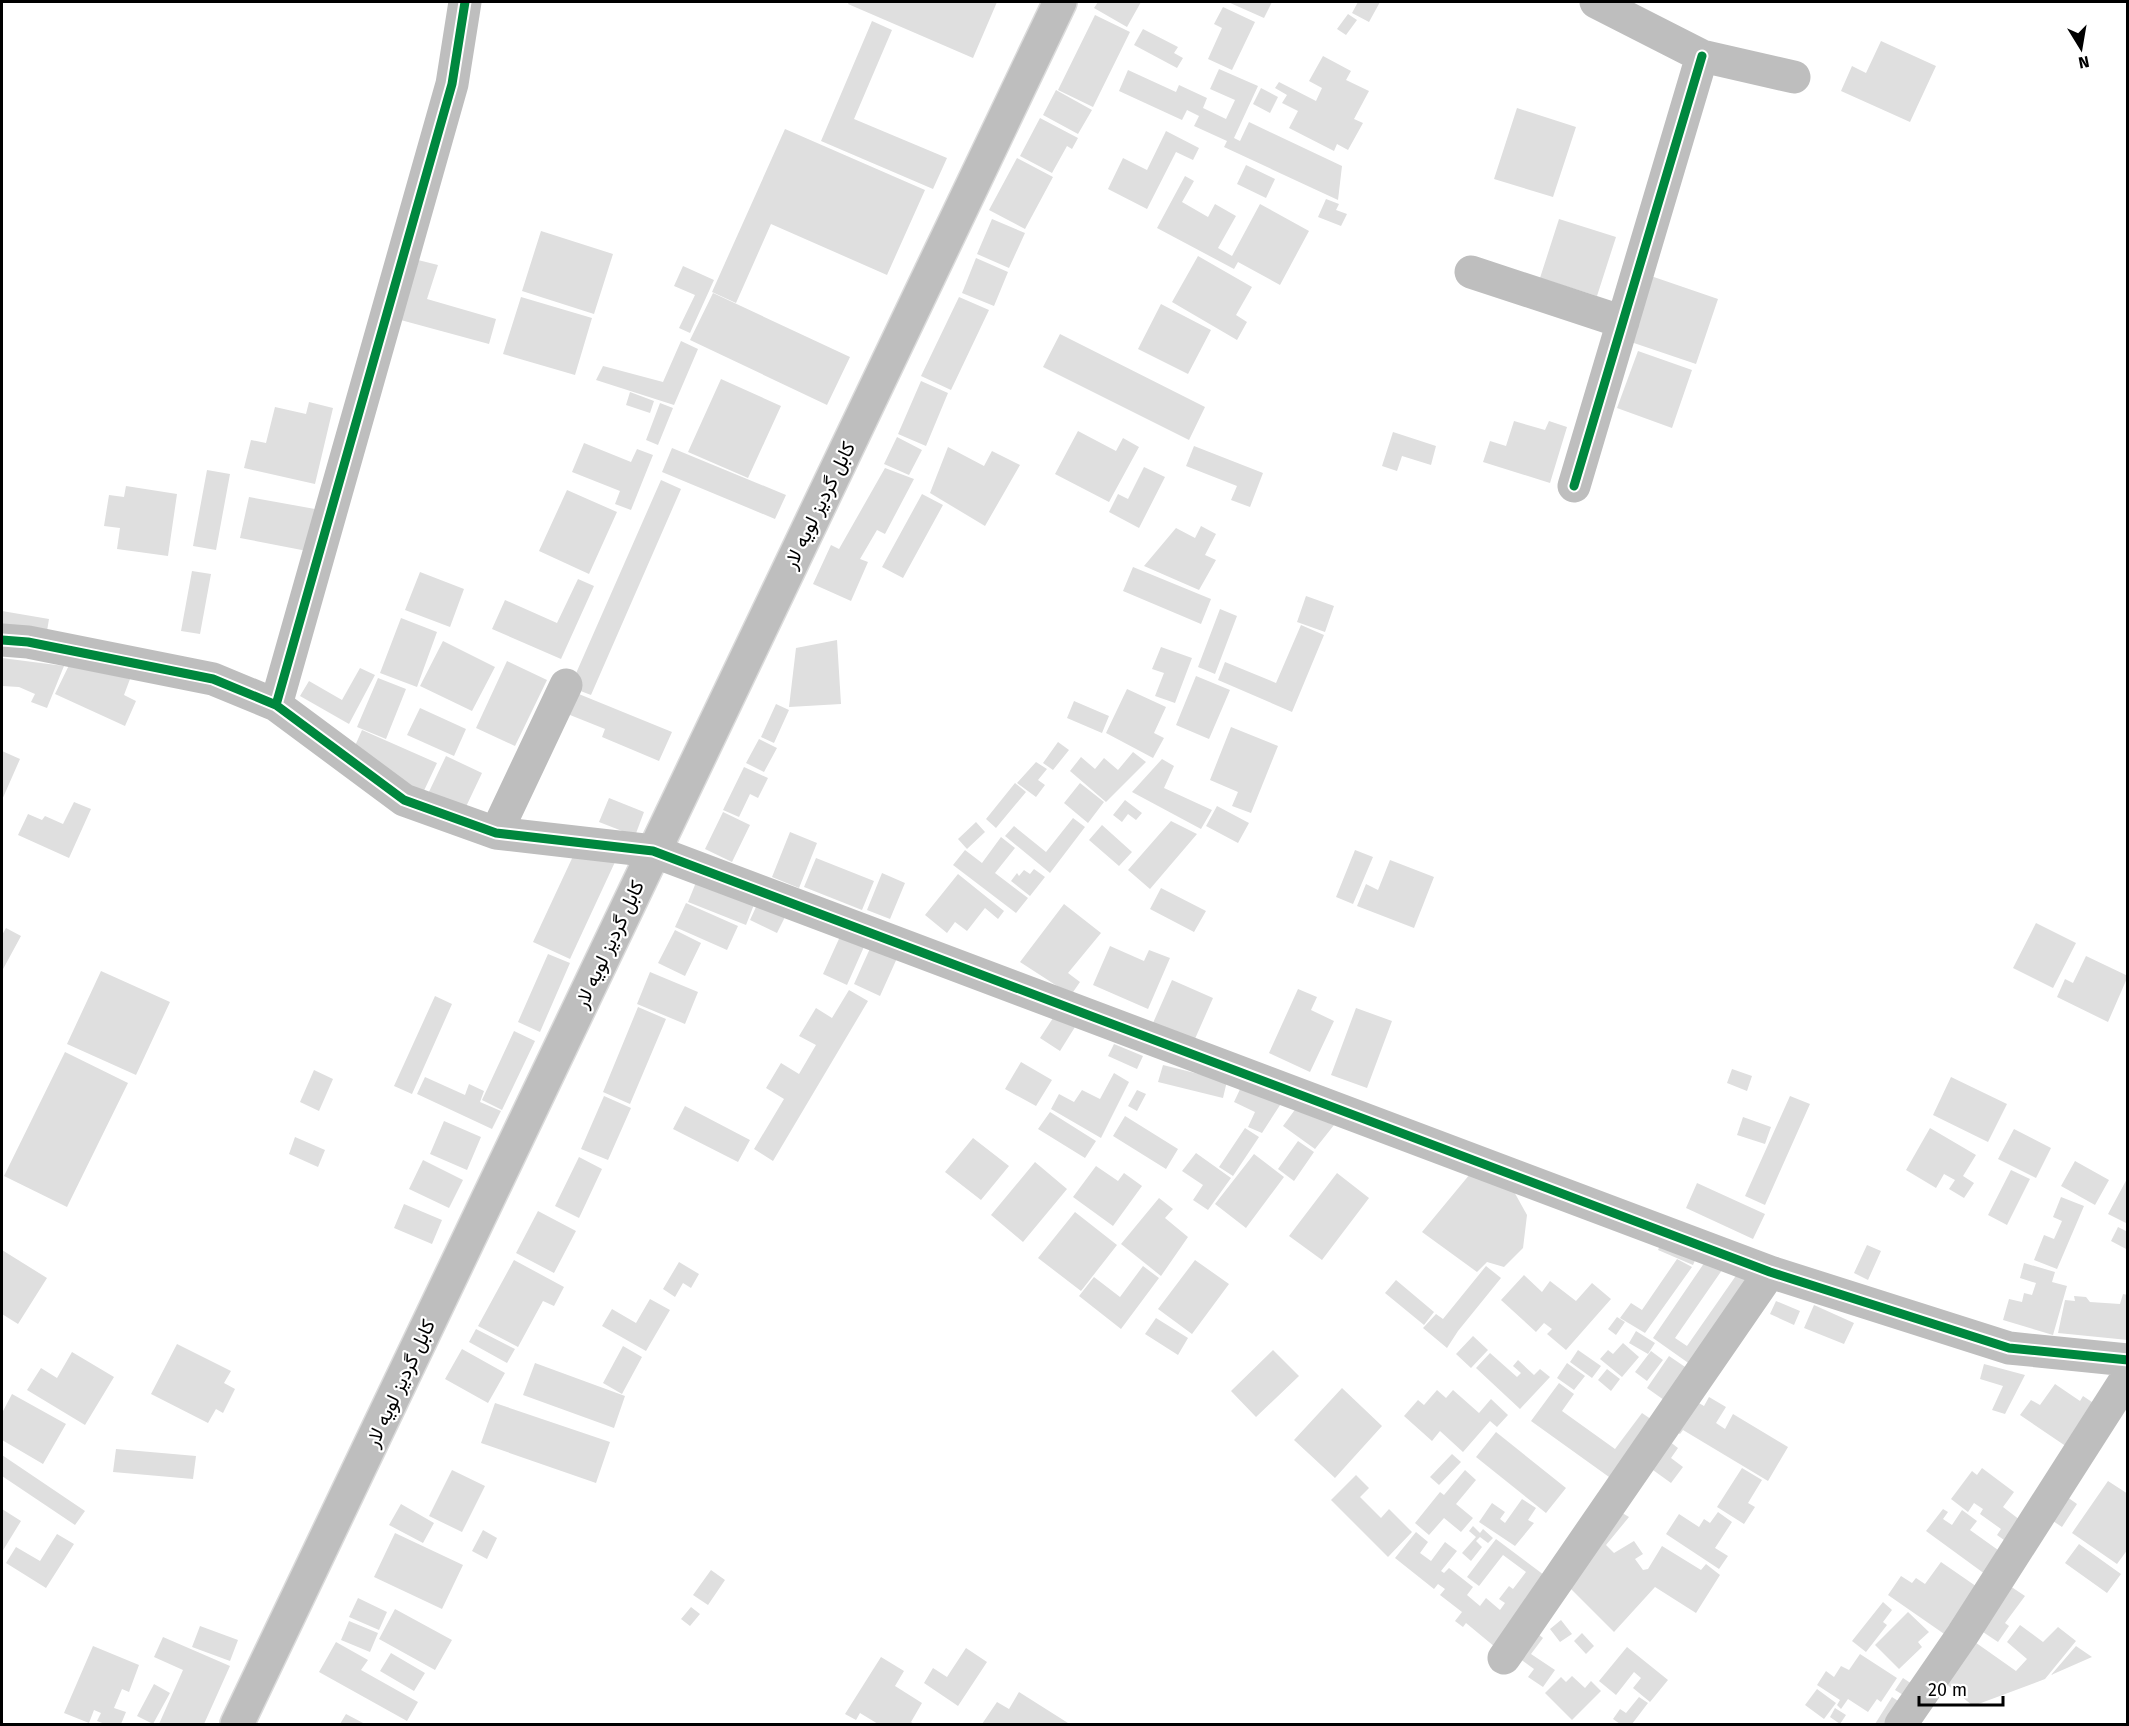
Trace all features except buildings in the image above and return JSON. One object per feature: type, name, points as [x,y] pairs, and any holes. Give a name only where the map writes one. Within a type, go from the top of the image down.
[{"type":"main road","points":[[276,705],[452,84],[465,2]]},
{"type":"main road","name":"کابل گردیز لویه لار","points":[[237,1725],[1060,2]]},
{"type":"main road","points":[[1596,2],[1702,56],[1794,77]]},
{"type":"main road","points":[[1574,486],[1702,56]]},
{"type":"main road","points":[[1471,272],[1623,322]]},
{"type":"main road","points":[[2,640],[28,642],[213,680],[276,705],[404,800],[496,833],[653,852],[1770,1272],[2009,1348],[2127,1360]]},
{"type":"main road","points":[[496,833],[566,685]]},
{"type":"main road","points":[[1504,1659],[1770,1272]]},
{"type":"main road","points":[[1901,1725],[1963,1634],[2127,1376]]},
{"type":"cycle path","points":[[276,705],[452,84],[465,2]]},
{"type":"cycle path","points":[[1574,486],[1702,56]]},
{"type":"cycle path","points":[[2,640],[28,642],[213,679],[276,705],[404,800],[496,833],[653,851],[1770,1272],[2009,1348],[2128,1360]]}]
